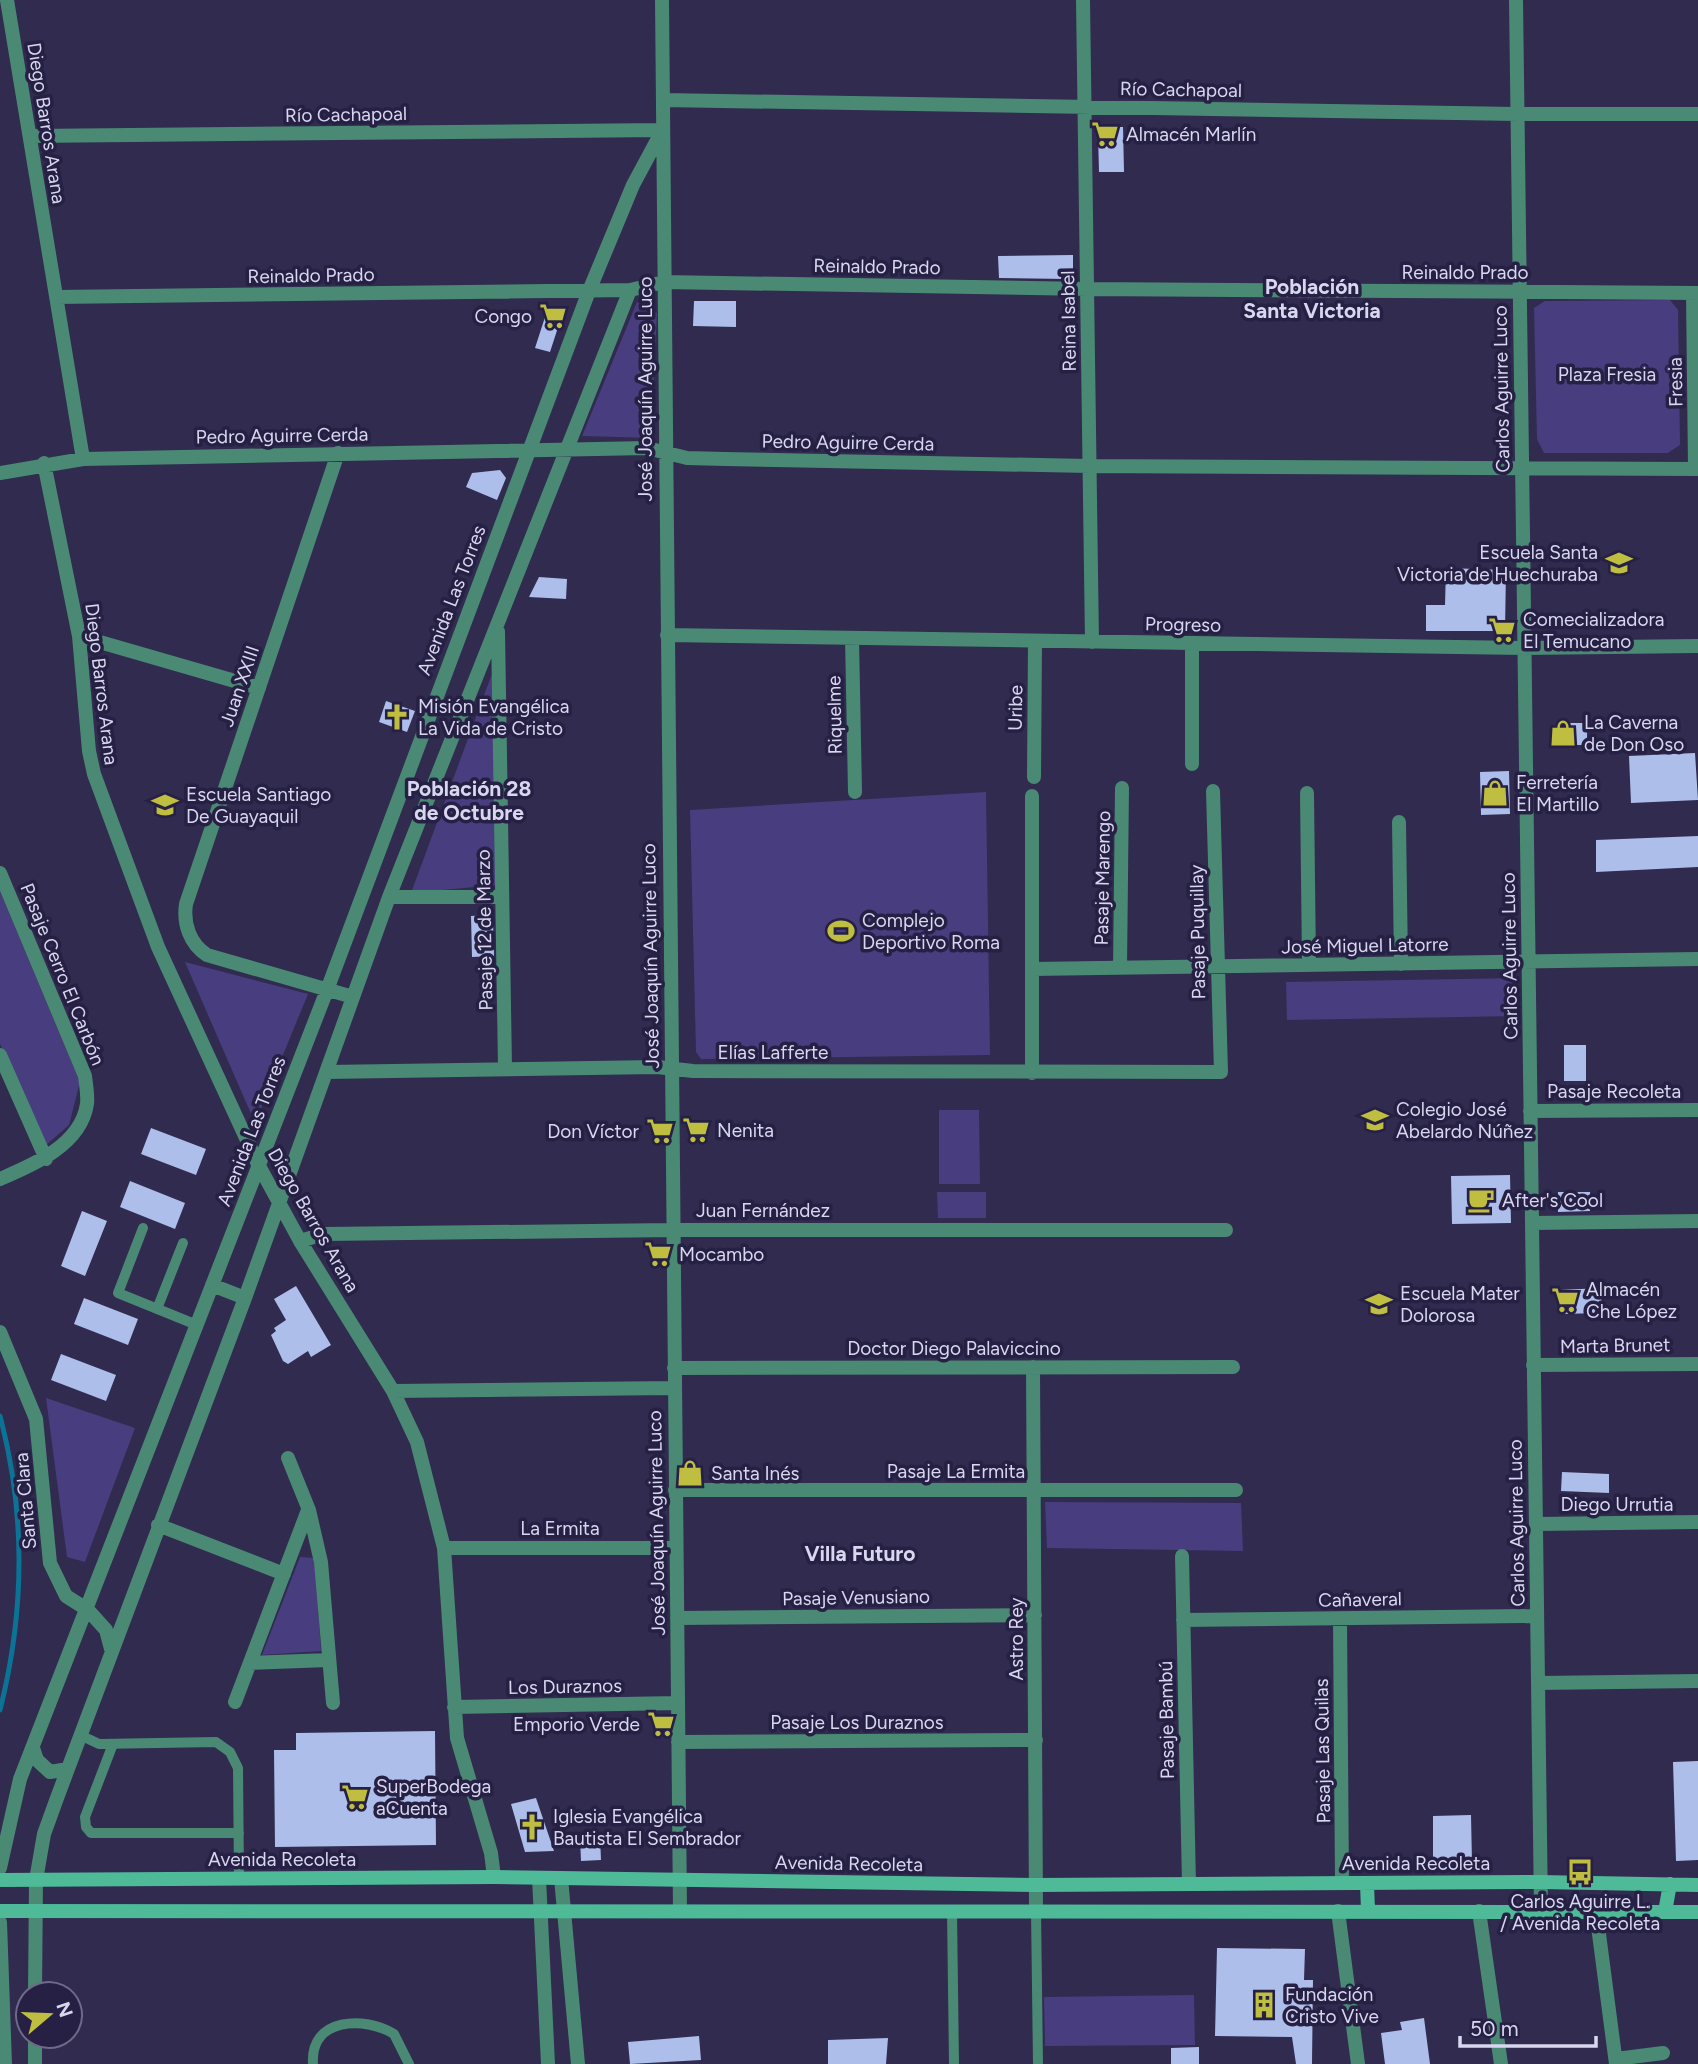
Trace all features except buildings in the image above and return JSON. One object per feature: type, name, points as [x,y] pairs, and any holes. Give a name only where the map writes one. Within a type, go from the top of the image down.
[{"type":"main road","name":"Avenida Recoleta","points":[[0,1880],[494,1877],[1037,1885],[1540,1882],[1698,1885]]},
{"type":"main road","points":[[1367,1883],[1368,1911]]},
{"type":"main road","points":[[1665,1912],[1670,1884]]},
{"type":"main road","points":[[0,1911],[1698,1912]]},
{"type":"street","name":"Diego Barros Arana","points":[[8,0],[83,459]]},
{"type":"street","name":"José Joaquín Aguirre Luco","points":[[662,0],[680,1911]]},
{"type":"street","name":"Reina Isabel","points":[[1083,0],[1092,642]]},
{"type":"street","name":"Carlos Aguirre Luco","points":[[1516,0],[1541,1911]]},
{"type":"street","name":"Río Cachapoal","points":[[663,100],[1517,114],[1698,114]]},
{"type":"street","name":"Río Cachapoal","points":[[30,136],[662,130]]},
{"type":"street","name":"Avenida Las Torres","points":[[0,1868],[15,1797],[33,1748],[327,990],[589,291],[633,185],[662,130]]},
{"type":"street","name":"Reinaldo Prado","points":[[57,297],[630,290],[664,282],[1087,289],[1696,293]]},
{"type":"street","points":[[34,1980],[36,1880],[44,1834],[111,1649],[245,1298],[389,897],[630,290]]},
{"type":"street","name":"Fresia","points":[[1696,293],[1696,469]]},
{"type":"street","name":"Pedro Aguirre Cerda","points":[[0,473],[44,463],[83,459],[647,448],[687,458],[1089,466],[1696,469]]},
{"type":"street","name":"Juan XXIII","points":[[327,990],[207,955],[196,947],[185,918],[186,904],[338,453]]},
{"type":"street","name":"Diego Barros Arana","points":[[44,463],[79,636],[89,751],[94,774],[158,947],[258,1164],[300,1241],[393,1391],[426,1469],[444,1548],[454,1707],[462,1762],[491,1853],[494,1877]]},
{"type":"street","name":"Pasaje 12 de Marzo","points":[[498,622],[505,1068]]},
{"type":"street","name":"Progreso","points":[[667,635],[1524,648],[1698,646]]},
{"type":"street","points":[[79,636],[259,688]]},
{"type":"street","name":"Riquelme","points":[[852,638],[855,792]]},
{"type":"street","name":"Uribe","points":[[1034,776],[1035,641]]},
{"type":"street","points":[[1192,643],[1192,764]]},
{"type":"street","name":"Pasaje Marengo","points":[[1120,968],[1122,788]]},
{"type":"street","name":"Pasaje Puquillay","points":[[1213,791],[1221,1072]]},
{"type":"street","points":[[1307,793],[1309,965]]},
{"type":"street","points":[[1032,796],[1032,1073]]},
{"type":"street","points":[[1399,822],[1401,964]]},
{"type":"street","name":"Pasaje Cerro El Carbón","points":[[0,873],[85,1076],[87,1104],[79,1126],[46,1158],[0,1179]]},
{"type":"street","points":[[389,897],[502,897]]},
{"type":"street","name":"José Miguel Latorre","points":[[1032,970],[1698,958]]},
{"type":"street","points":[[327,990],[353,997]]},
{"type":"street","points":[[0,1055],[46,1158]]},
{"type":"street","name":"Elías Lafferte","points":[[326,1072],[505,1068],[1221,1072]]},
{"type":"street","name":"Pasaje Recoleta","points":[[1530,1111],[1698,1110]]},
{"type":"street","points":[[1532,1223],[1698,1221]]},
{"type":"street","name":"Juan Fernández","points":[[300,1241],[324,1234],[673,1230],[1226,1230]]},
{"type":"street","points":[[212,1285],[245,1298]]},
{"type":"street","name":"Santa Clara","points":[[0,1332],[36,1419],[50,1563],[66,1595],[88,1610],[106,1630],[111,1649]]},
{"type":"street","name":"Marta Brunet","points":[[1533,1366],[1698,1364]]},
{"type":"street","name":"Astro Rey","points":[[1033,1367],[1037,1911]]},
{"type":"street","name":"Doctor Diego Palaviccino","points":[[674,1368],[1233,1367]]},
{"type":"street","points":[[393,1391],[674,1388]]},
{"type":"street","points":[[288,1458],[309,1510],[321,1562],[333,1703]]},
{"type":"street","name":"Pasaje La Ermita","points":[[675,1490],[1236,1490]]},
{"type":"street","points":[[235,1702],[309,1510]]},
{"type":"street","name":"Diego Urrutia","points":[[1536,1524],[1698,1522]]},
{"type":"street","points":[[158,1525],[284,1574]]},
{"type":"street","name":"La Ermita","points":[[444,1548],[676,1548]]},
{"type":"street","name":"Pasaje Bambú","points":[[1182,1556],[1189,1884]]},
{"type":"street","name":"Pasaje Venusiano","points":[[677,1618],[1035,1615]]},
{"type":"street","name":"Cañaveral","points":[[1183,1620],[1537,1616]]},
{"type":"street","name":"Pasaje Las Quilas","points":[[1340,1619],[1342,1883]]},
{"type":"street","points":[[250,1662],[330,1660]]},
{"type":"street","points":[[1538,1683],[1698,1681]]},
{"type":"street","name":"Los Duraznos","points":[[454,1707],[678,1703]]},
{"type":"street","name":"Pasaje Los Duraznos","points":[[678,1742],[1036,1740]]},
{"type":"street","points":[[33,1748],[37,1760],[50,1772],[68,1769]]},
{"type":"street","points":[[539,1878],[547,2064]]},
{"type":"street","points":[[561,1878],[578,2064]]},
{"type":"street","points":[[1338,1911],[1358,2064]]},
{"type":"street","points":[[1479,1911],[1501,2064]]},
{"type":"street","points":[[1596,1911],[1616,2062],[1663,2053]]},
{"type":"street","points":[[0,1922],[5,2064]]},
{"type":"lane","points":[[143,1228],[118,1293],[197,1325]]},
{"type":"lane","points":[[157,1309],[183,1243]]},
{"type":"lane","points":[[80,1735],[99,1744],[216,1742],[230,1752],[238,1768],[239,1878]]},
{"type":"lane","points":[[113,1744],[85,1817],[86,1827],[91,1833],[239,1833]]},
{"type":"lane","points":[[952,1911],[954,2064]]},
{"type":"lane","points":[[1037,1911],[1038,2064]]},
{"type":"lane","points":[[313,2064],[316,2044],[322,2034],[333,2026],[367,2022],[394,2034],[409,2064]]},
{"type":"lane","points":[[570,2064],[576,2043]]},
{"type":"green space","name":"Plaza Fresia","points":[[1670,300],[1678,310],[1680,445],[1668,453],[1544,453],[1537,439],[1534,308],[1545,301]]},
{"type":"green space","points":[[637,302],[657,313],[651,438],[582,436]]},
{"type":"green space","points":[[493,671],[496,885],[411,893]]},
{"type":"green space","name":"Complejo Deportivo Roma","points":[[986,792],[990,1055],[701,1059],[696,1052],[690,810]]},
{"type":"green space","points":[[0,891],[80,1082],[69,1125],[45,1146],[0,1044]]},
{"type":"green space","points":[[185,962],[308,994],[255,1123]]},
{"type":"green space","points":[[1517,978],[1518,1016],[1287,1020],[1286,982]]},
{"type":"green space","points":[[939,1110],[979,1110],[980,1184],[939,1184]]},
{"type":"green space","points":[[937,1192],[986,1192],[986,1218],[938,1218]]},
{"type":"green space","points":[[46,1398],[135,1428],[85,1562],[67,1557]]},
{"type":"green space","points":[[1045,1502],[1241,1503],[1243,1551],[1047,1548]]},
{"type":"green space","points":[[300,1557],[315,1558],[321,1651],[262,1655]]},
{"type":"green space","points":[[1194,1995],[1195,2045],[1045,2046],[1044,1997]]},
{"type":"waterway","points":[[0,1416],[14,1489],[19,1563],[14,1636],[0,1710]]},
{"type":"place","name":"Almacén Marlín","points":[[1105,134]]},
{"type":"place","name":"Congo","points":[[553,316]]},
{"type":"place","name":"Escuela Santa Victoria de Huechuraba","points":[[1619,563]]},
{"type":"place","name":"Comecializadora El Temucano","points":[[1502,630]]},
{"type":"place","name":"Misión Evangélica La Vida de Cristo","points":[[397,717]]},
{"type":"place","name":"La Caverna de Don Oso","points":[[1563,733]]},
{"type":"place","name":"Ferretería El Martillo","points":[[1495,793]]},
{"type":"place","name":"Escuela Santiago De Guayaquil","points":[[165,805]]},
{"type":"place","name":"Complejo Deportivo Roma","points":[[841,931]]},
{"type":"place","name":"Colegio José Abelardo Núñez","points":[[1375,1120]]},
{"type":"place","name":"Nenita","points":[[696,1130]]},
{"type":"place","name":"Don Víctor","points":[[660,1131]]},
{"type":"place","name":"After's Cool","points":[[1481,1200]]},
{"type":"place","name":"Mocambo","points":[[658,1254]]},
{"type":"place","name":"Almacén Che López","points":[[1565,1300]]},
{"type":"place","name":"Escuela Mater Dolorosa","points":[[1379,1304]]},
{"type":"place","name":"Santa Inés","points":[[690,1473]]},
{"type":"place","name":"Emporio Verde","points":[[661,1724]]},
{"type":"place","name":"SuperBodega aCuenta","points":[[355,1797]]},
{"type":"place","name":"Iglesia Evangélica Bautista El Sembrador","points":[[532,1827]]},
{"type":"place","name":"Carlos Aguirre L. / Avenida Recoleta","points":[[1580,1872]]},
{"type":"place","name":"Fundación Cristo Vive","points":[[1264,2005]]},
{"type":"district","name":"Población Santa Victoria","points":[[1312,299]]},
{"type":"district","name":"Población 28 de Octubre","points":[[469,801]]},
{"type":"district","name":"Villa Futuro","points":[[860,1554]]}]
